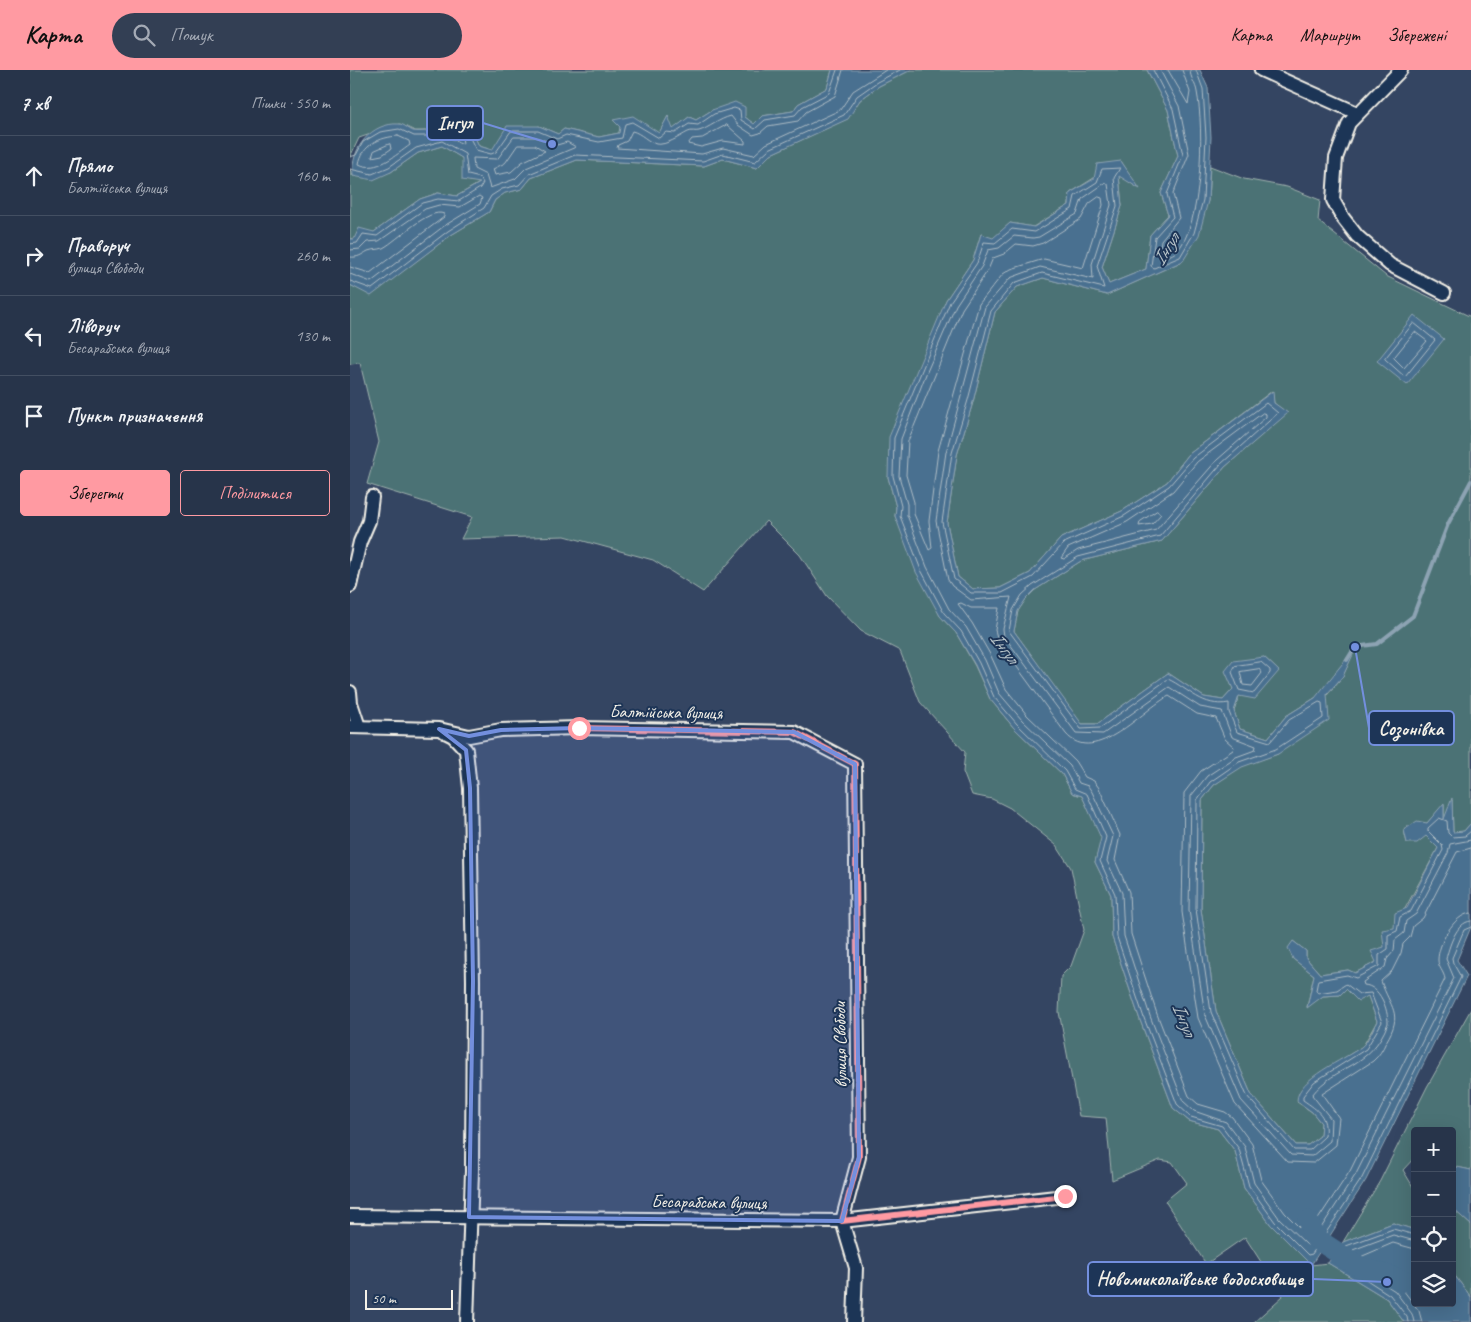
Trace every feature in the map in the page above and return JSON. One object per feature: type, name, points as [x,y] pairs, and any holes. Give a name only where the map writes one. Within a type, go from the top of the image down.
[{"type":"street","points":[[1261,70],[1357,113]]},
{"type":"street","points":[[1401,70],[1349,123],[1336,158],[1333,200],[1343,218],[1357,236],[1390,265],[1444,293]]},
{"type":"street","points":[[350,586],[360,542],[369,521],[372,497]]},
{"type":"street","points":[[350,692],[355,727]]},
{"type":"street","name":"Балтійська вулиця","points":[[355,727],[439,728],[469,736],[501,730],[579,728],[794,732],[855,764]]},
{"type":"street","points":[[439,728],[453,736],[466,750],[470,788],[473,982],[472,1171],[469,1216],[467,1322]]},
{"type":"street","name":"вулиця Свободи","points":[[842,1221],[859,1157],[855,764]]},
{"type":"street","name":"Бесарабська вулиця","points":[[350,1216],[842,1221],[1065,1196]]},
{"type":"street","points":[[842,1221],[856,1268],[854,1322]]},
{"type":"highlighted area","points":[[579,728],[794,732],[855,764],[859,1157],[842,1221],[469,1217],[473,981],[470,788],[466,750],[439,729],[469,736],[501,730]]},
{"type":"green space","points":[[350,70],[832,70],[827,88],[798,104],[793,111],[762,116],[754,124],[745,117],[712,110],[696,120],[689,117],[672,130],[668,116],[659,133],[614,120],[620,127],[619,133],[599,137],[564,129],[558,134],[539,126],[492,150],[479,146],[471,129],[435,121],[429,131],[415,131],[400,124],[359,138],[350,157]]},
{"type":"green space","points":[[911,70],[1147,70],[1168,110],[1178,156],[1161,193],[1168,215],[1150,235],[1146,269],[1109,284],[1102,267],[1122,206],[1119,175],[1138,188],[1121,161],[1070,193],[1069,205],[1033,227],[1010,223],[993,239],[981,234],[973,260],[946,300],[888,477],[896,507],[895,516],[940,616],[956,633],[975,666],[990,699],[1014,728],[1062,774],[1072,793],[1082,796],[1102,838],[1095,862],[1111,895],[1112,937],[1140,1020],[1173,1108],[1189,1121],[1218,1129],[1235,1151],[1244,1188],[1271,1225],[1311,1265],[1328,1263],[1387,1299],[1404,1322],[1254,1322],[1283,1296],[1245,1237],[1206,1264],[1165,1201],[1187,1183],[1172,1162],[1160,1160],[1112,1180],[1106,1118],[1079,1116],[1059,1012],[1061,976],[1071,966],[1084,930],[1071,868],[1056,845],[1010,808],[992,799],[972,795],[963,772],[965,752],[920,702],[900,651],[861,631],[827,596],[800,555],[766,521],[703,592],[653,560],[565,536],[461,539],[472,517],[367,484],[379,442],[360,363],[350,364],[350,285],[371,295],[451,235],[489,212],[495,200],[505,193],[522,189],[531,178],[577,160],[704,166],[723,159],[757,168],[771,154],[847,119],[860,100],[879,86]]},
{"type":"green space","points":[[442,146],[462,158],[481,182],[457,196],[438,193],[420,199],[374,232],[350,239],[350,169],[353,176],[391,172],[418,153]]},
{"type":"green space","points":[[1210,166],[1244,179],[1287,187],[1320,200],[1318,221],[1386,276],[1471,317],[1471,823],[1464,831],[1453,833],[1452,800],[1444,821],[1444,804],[1427,823],[1407,826],[1404,830],[1407,843],[1426,836],[1438,848],[1376,962],[1355,973],[1348,970],[1320,974],[1306,958],[1306,951],[1293,941],[1293,959],[1314,975],[1307,1007],[1323,996],[1340,995],[1346,989],[1368,996],[1377,1021],[1363,1046],[1311,1079],[1297,1102],[1312,1112],[1321,1123],[1320,1136],[1308,1145],[1296,1145],[1251,1094],[1216,1011],[1201,909],[1202,800],[1214,785],[1242,766],[1278,754],[1343,676],[1356,647],[1318,696],[1286,716],[1268,738],[1240,729],[1234,711],[1239,696],[1279,671],[1264,657],[1226,671],[1233,689],[1223,700],[1204,697],[1168,673],[1097,724],[1081,724],[1014,631],[1018,611],[1026,599],[1035,590],[1081,561],[1162,541],[1225,467],[1287,413],[1274,403],[1272,391],[1189,454],[1167,482],[1122,511],[1061,538],[1030,573],[1000,588],[973,589],[958,577],[947,523],[957,455],[973,402],[995,312],[1017,287],[1043,278],[1107,295],[1183,261],[1208,201]]},
{"type":"green space","points":[[1471,1009],[1471,1170],[1456,1167],[1456,1127],[1411,1127],[1411,1161],[1403,1170],[1411,1183],[1411,1229],[1393,1223],[1343,1242],[1380,1181],[1427,1087]]},
{"type":"green space","points":[[1456,1212],[1471,1225],[1471,1297],[1456,1277]]},
{"type":"water","points":[[832,70],[911,70],[879,86],[860,100],[848,119],[771,154],[757,168],[723,159],[704,166],[577,160],[531,178],[522,189],[505,193],[495,200],[489,212],[451,235],[371,296],[350,285],[350,239],[354,239],[359,228],[374,232],[420,199],[438,193],[457,196],[480,183],[462,180],[462,158],[442,146],[418,153],[391,172],[373,180],[353,176],[355,156],[359,147],[372,132],[380,127],[399,124],[413,131],[429,131],[435,121],[455,115],[471,129],[479,146],[492,150],[507,126],[539,126],[558,134],[564,129],[599,137],[619,133],[620,127],[613,120],[633,116],[659,133],[668,116],[673,129],[689,117],[696,120],[712,110],[735,102],[745,107],[745,117],[754,124],[762,116],[793,111],[798,104],[827,88]]},
{"type":"water","points":[[1147,70],[1200,70],[1208,88],[1211,137],[1208,201],[1199,235],[1183,261],[1107,295],[1043,278],[1017,287],[995,312],[973,402],[957,455],[947,523],[958,577],[973,589],[1000,588],[1030,573],[1061,538],[1122,511],[1167,482],[1189,454],[1273,391],[1274,403],[1288,413],[1225,467],[1162,541],[1081,561],[1035,590],[1026,599],[1018,611],[1014,631],[1082,724],[1097,724],[1168,673],[1204,697],[1223,700],[1233,689],[1225,671],[1233,661],[1264,657],[1279,671],[1255,699],[1239,696],[1234,711],[1240,729],[1268,738],[1286,716],[1315,698],[1358,644],[1343,676],[1327,694],[1329,720],[1278,754],[1242,767],[1214,785],[1202,800],[1201,909],[1216,1011],[1251,1094],[1296,1145],[1308,1145],[1320,1136],[1321,1123],[1312,1112],[1297,1101],[1299,1093],[1313,1077],[1364,1045],[1377,1021],[1368,996],[1358,1001],[1346,989],[1340,995],[1323,996],[1307,1008],[1314,975],[1293,959],[1288,948],[1293,941],[1306,951],[1306,958],[1320,974],[1348,970],[1355,973],[1376,962],[1371,951],[1384,947],[1382,930],[1394,928],[1395,913],[1407,908],[1438,848],[1426,836],[1417,843],[1407,843],[1404,830],[1417,821],[1427,823],[1444,803],[1444,819],[1452,798],[1453,832],[1464,831],[1471,823],[1471,927],[1457,960],[1467,976],[1366,1180],[1311,1265],[1271,1225],[1244,1188],[1235,1151],[1218,1129],[1189,1121],[1173,1108],[1140,1020],[1112,937],[1111,895],[1095,862],[1101,838],[1082,796],[1072,793],[1062,774],[1014,728],[990,699],[975,665],[956,633],[940,616],[916,572],[895,516],[896,507],[888,477],[889,437],[946,300],[973,260],[981,234],[993,238],[1010,223],[1034,227],[1069,205],[1070,193],[1094,179],[1097,164],[1121,161],[1140,189],[1119,176],[1122,206],[1102,267],[1109,284],[1146,269],[1150,235],[1168,215],[1161,193],[1178,156],[1168,110]]},
{"type":"water","points":[[1414,315],[1444,339],[1407,385],[1377,361]]},
{"type":"water","points":[[1456,1167],[1471,1170],[1471,1225],[1456,1212]]},
{"type":"water","points":[[1393,1223],[1411,1229],[1411,1307],[1456,1307],[1456,1277],[1471,1297],[1471,1322],[1404,1322],[1387,1299],[1328,1263],[1343,1242]]},
{"type":"waterway","points":[[1347,660],[1355,647],[1377,644],[1413,616],[1448,524],[1471,481]]},
{"type":"waterway","name":"Інгул","points":[[1308,1221],[1315,1238],[1360,1267],[1411,1283]]},
{"type":"place","name":"Інгул","points":[[552,144]]},
{"type":"place","name":"Созонівка","points":[[1355,647]]},
{"type":"place","name":"Новомиколаївське водосховище","points":[[1387,1282]]},
{"type":"route","points":[[579,728],[794,732],[855,764],[859,1157],[842,1221],[1065,1196]]}]
